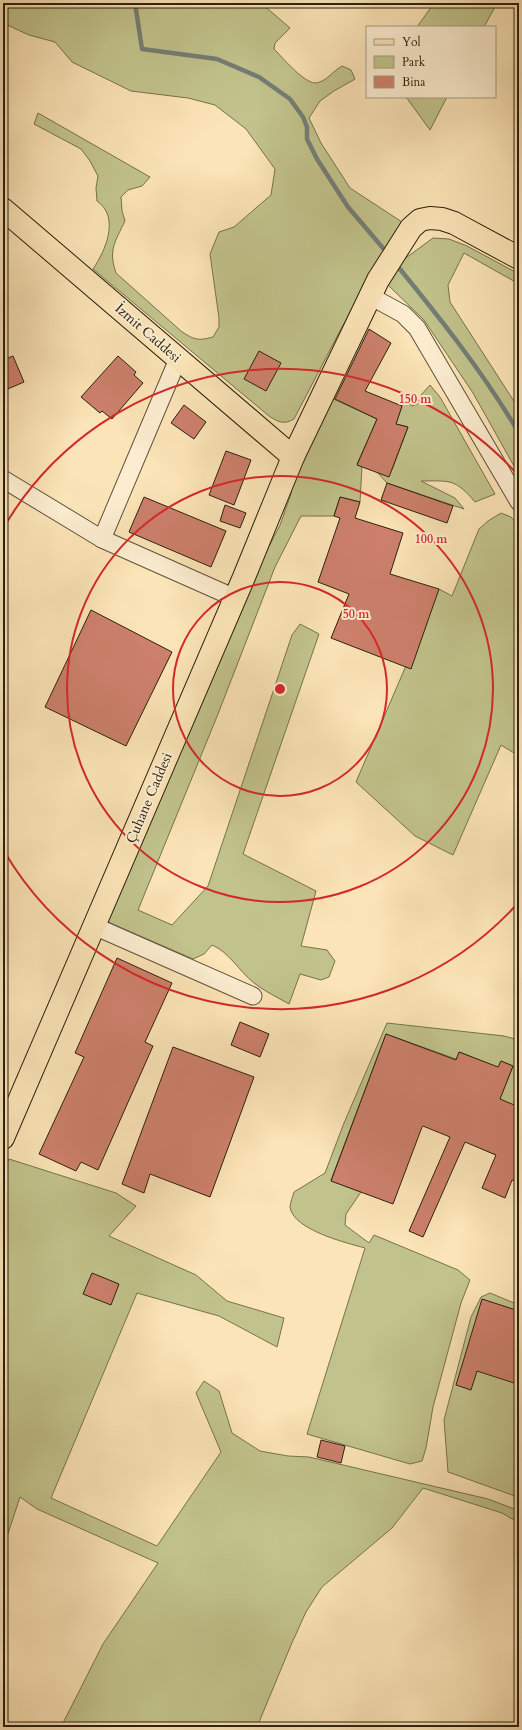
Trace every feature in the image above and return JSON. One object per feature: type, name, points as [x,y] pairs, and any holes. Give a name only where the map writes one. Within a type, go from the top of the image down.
[{"type":"main road","name":"İzmit Caddesi","points":[[3,208],[293,457]]},
{"type":"main road","name":"Çuhane Caddesi","points":[[3,1138],[235,598],[293,457],[374,288],[400,244],[411,228],[420,220],[436,218],[454,223],[519,258]]},
{"type":"street","points":[[374,288],[404,314],[417,328],[519,502]]},
{"type":"street","points":[[102,539],[178,359]]},
{"type":"street","points":[[3,479],[102,539],[235,598]]},
{"type":"street","points":[[94,926],[253,996]]},
{"type":"green space","points":[[3,3],[261,3],[290,28],[275,43],[274,49],[305,79],[316,83],[324,80],[342,66],[351,70],[355,79],[320,101],[309,118],[321,143],[350,188],[402,222],[342,327],[294,419],[287,422],[281,422],[269,416],[93,269],[106,243],[109,225],[108,216],[104,208],[97,201],[96,188],[98,176],[90,161],[81,149],[34,124],[38,113],[150,177],[142,186],[128,190],[121,197],[122,211],[125,221],[114,246],[113,258],[116,273],[181,331],[196,339],[213,337],[219,327],[210,254],[219,232],[234,227],[271,195],[275,169],[246,129],[215,105],[188,98],[131,91],[72,62],[55,42],[29,35],[3,23]]},
{"type":"green space","points":[[434,3],[497,3],[485,26],[418,26]]},
{"type":"green space","points":[[407,98],[446,98],[430,130]]},
{"type":"green space","points":[[433,238],[449,239],[467,246],[519,274],[519,284],[464,253],[448,285],[450,302],[519,409],[519,475],[473,393],[424,320],[387,284],[403,260]]},
{"type":"green space","points":[[430,385],[440,397],[495,494],[475,502],[462,489],[451,482],[421,481],[455,498],[464,509],[387,483],[377,472],[392,470],[408,427],[396,424],[404,400],[412,406],[420,403],[421,395]]},
{"type":"green space","points":[[331,398],[377,419],[357,464],[362,466],[360,502],[340,497],[334,516],[301,516],[275,567],[218,714],[138,910],[172,925],[208,886],[292,635],[300,624],[319,634],[243,854],[316,891],[301,946],[327,950],[335,961],[329,977],[321,980],[300,974],[289,1004],[254,983],[224,952],[212,945],[204,954],[193,959],[108,922],[232,625],[280,525],[291,494],[292,482]]},
{"type":"green space","points":[[501,513],[511,517],[519,526],[519,756],[501,745],[453,855],[415,836],[356,782],[439,589],[452,596],[479,529]]},
{"type":"green space","points":[[387,1023],[504,1036],[519,1040],[519,1107],[517,1106],[496,1155],[480,1148],[513,1066],[501,1061],[498,1068],[460,1052],[456,1059],[386,1034],[331,1180],[361,1192],[346,1214],[345,1225],[369,1243],[374,1235],[458,1270],[470,1280],[461,1303],[433,1407],[426,1448],[422,1461],[410,1464],[307,1434],[365,1248],[334,1239],[310,1229],[293,1215],[290,1207],[294,1192],[325,1173],[344,1123]]},
{"type":"green space","points":[[9,1159],[116,1193],[136,1206],[109,1236],[196,1275],[227,1301],[284,1318],[277,1347],[219,1316],[137,1293],[51,1498],[157,1546],[221,1452],[196,1393],[204,1381],[219,1391],[232,1433],[260,1451],[288,1456],[309,1457],[488,1499],[517,1510],[519,1512],[519,1523],[502,1513],[423,1488],[392,1528],[322,1587],[306,1612],[257,1727],[61,1727],[103,1644],[158,1563],[37,1509],[20,1497],[3,1549],[3,1172]]},
{"type":"green space","points":[[490,1293],[519,1305],[519,1499],[512,1495],[448,1472],[444,1420],[471,1317],[481,1297]]},
{"type":"building","points":[[369,329],[391,343],[365,391],[402,406],[396,424],[408,427],[389,477],[357,465],[377,419],[335,399]]},
{"type":"building","points":[[259,351],[281,363],[266,391],[244,379]]},
{"type":"building","points":[[13,356],[24,382],[3,391],[3,360]]},
{"type":"building","points":[[118,356],[136,372],[134,375],[143,383],[112,419],[102,411],[100,413],[81,397]]},
{"type":"building","points":[[184,405],[206,422],[194,439],[171,423]]},
{"type":"building","points":[[226,451],[251,460],[234,505],[209,495]]},
{"type":"building","points":[[387,483],[453,506],[447,523],[381,500]]},
{"type":"building","points":[[144,497],[226,531],[211,567],[129,532]]},
{"type":"building","points":[[340,497],[360,502],[355,518],[403,533],[390,574],[439,589],[411,669],[331,638],[349,594],[318,582],[340,518],[334,516]]},
{"type":"building","points":[[225,505],[246,513],[240,528],[220,521]]},
{"type":"building","points":[[91,610],[172,652],[126,746],[45,707]]},
{"type":"building","points":[[117,958],[172,983],[145,1042],[153,1046],[98,1170],[81,1162],[76,1171],[39,1154],[84,1057],[75,1053]]},
{"type":"building","points":[[240,1022],[269,1034],[260,1057],[231,1045]]},
{"type":"building","points":[[386,1034],[456,1060],[459,1052],[498,1067],[501,1061],[513,1066],[500,1099],[519,1107],[519,1183],[512,1180],[505,1198],[482,1188],[496,1155],[465,1142],[423,1237],[409,1231],[450,1137],[423,1126],[422,1127],[393,1204],[331,1181]]},
{"type":"building","points":[[173,1047],[254,1077],[210,1197],[150,1174],[144,1193],[122,1184]]},
{"type":"building","points":[[92,1273],[119,1284],[111,1305],[83,1294]]},
{"type":"building","points":[[482,1299],[519,1311],[519,1366],[514,1383],[477,1371],[471,1390],[456,1385]]},
{"type":"building","points":[[321,1440],[345,1446],[341,1463],[317,1457]]},
{"type":"waterway","points":[[135,3],[142,49],[217,59],[259,77],[290,99],[303,117],[307,127],[307,139],[317,159],[348,207],[388,254]]},
{"type":"waterway","points":[[395,263],[445,325],[476,367],[519,433]]}]
